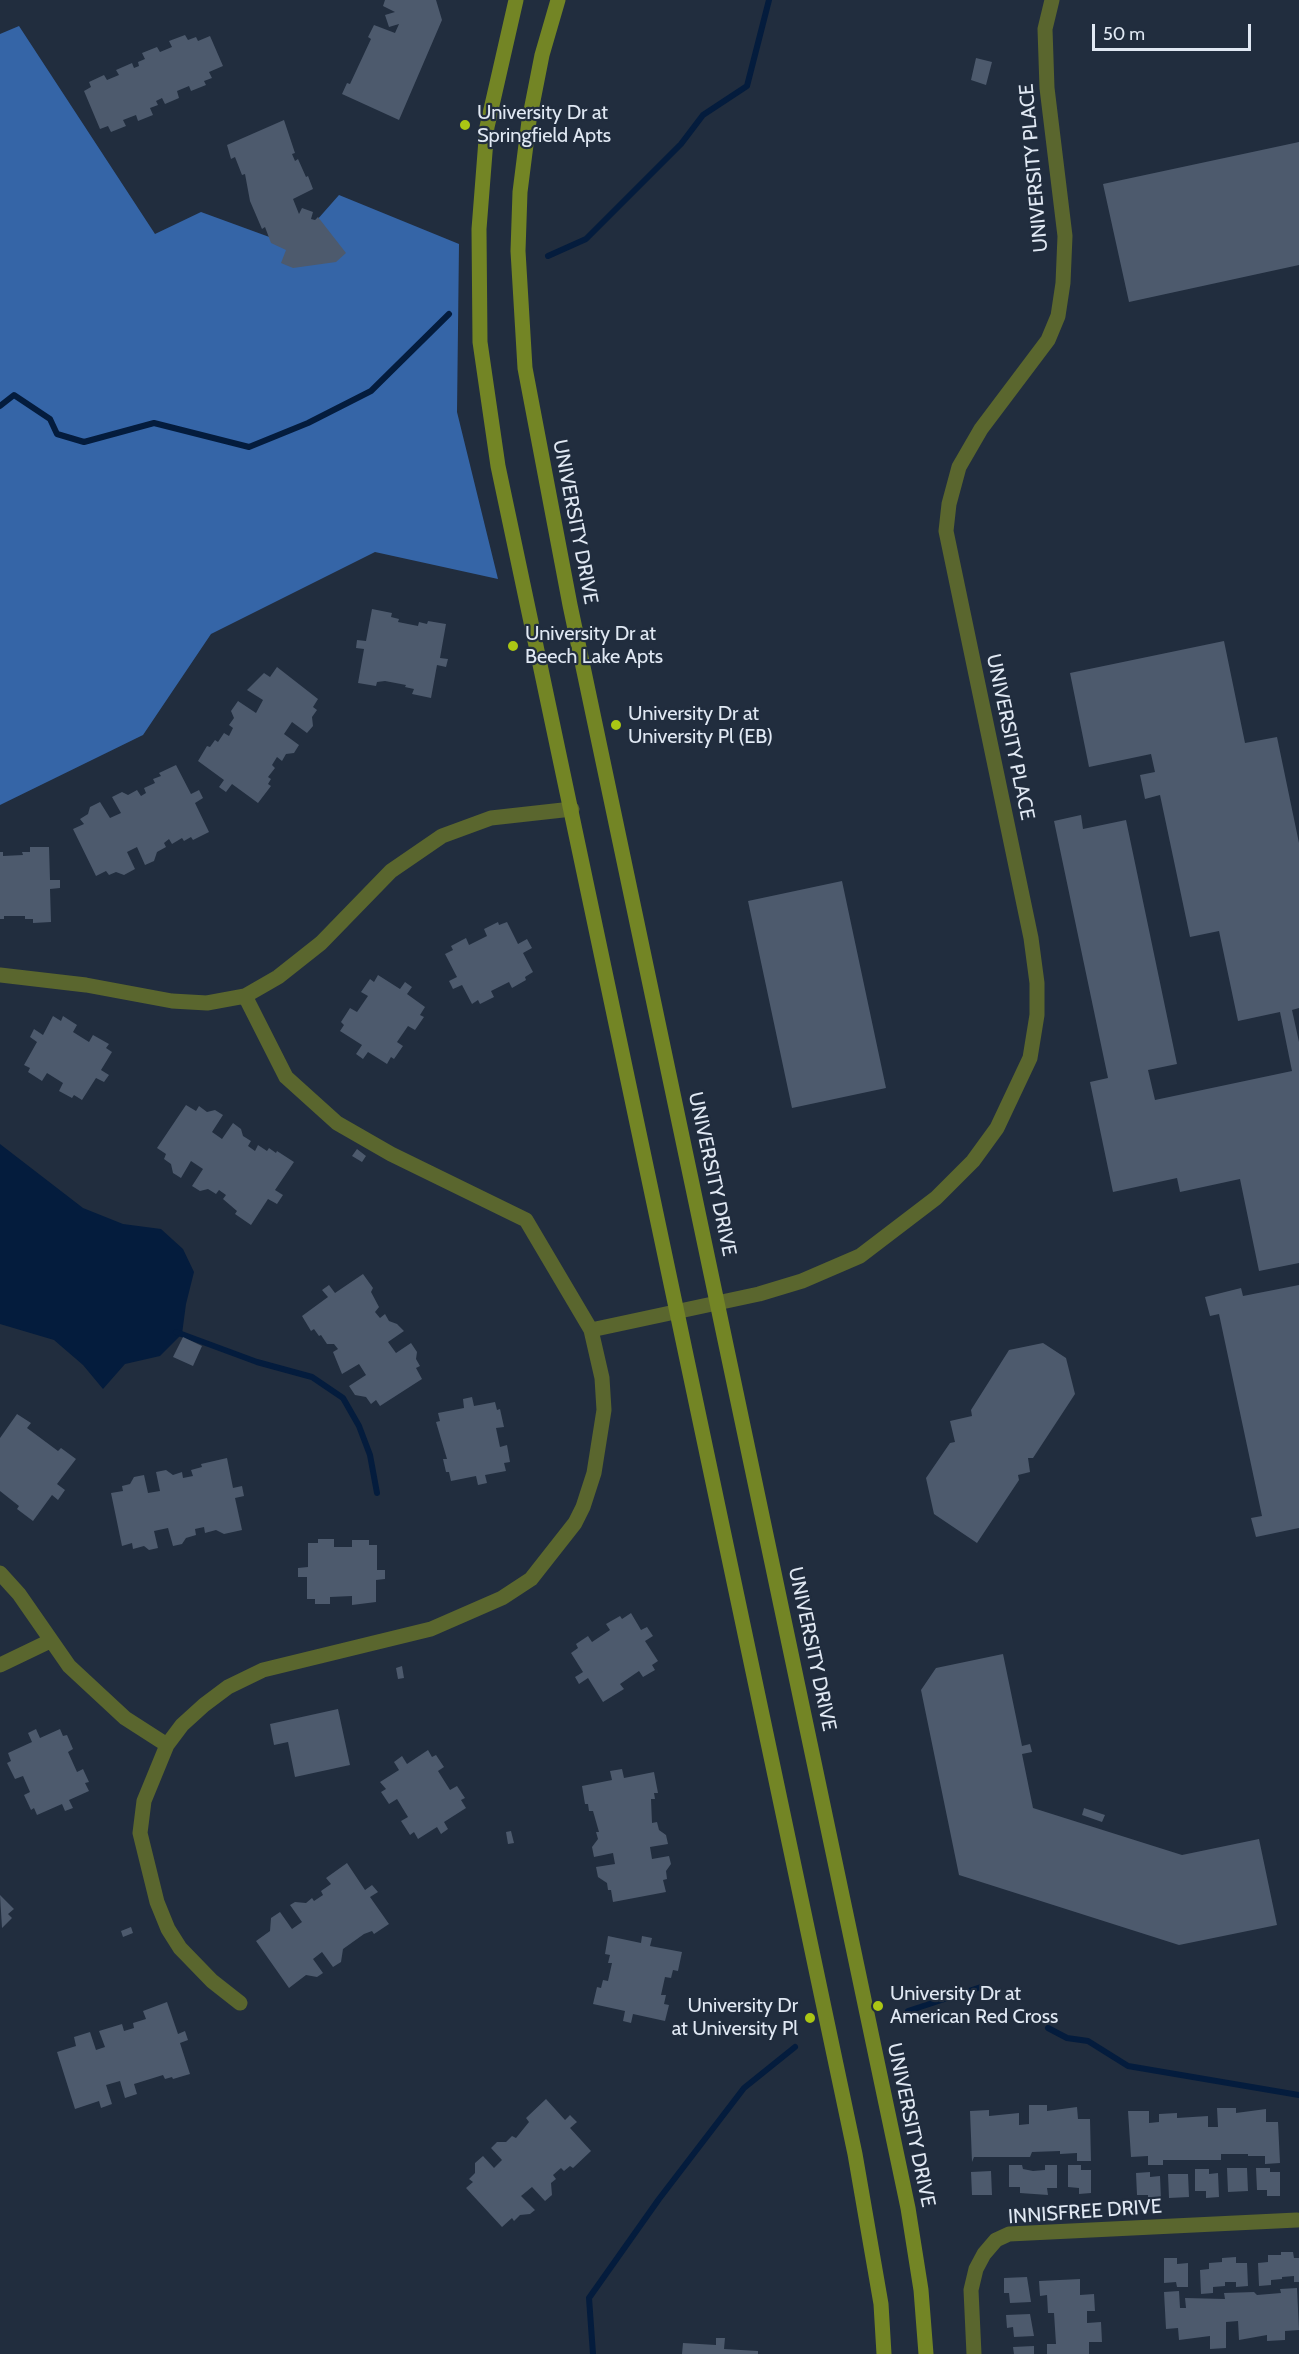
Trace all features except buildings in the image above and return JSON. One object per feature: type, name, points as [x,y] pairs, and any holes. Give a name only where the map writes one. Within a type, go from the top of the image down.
[{"type":"main road","points":[[516,0],[487,127],[479,229],[480,342],[498,466],[855,2154],[878,2283],[884,2354]]},
{"type":"main road","name":"UNIVERSITY DRIVE","points":[[558,0],[542,55],[529,121],[520,192],[518,251],[525,368],[563,574],[908,2208],[921,2290],[926,2354]]},
{"type":"street","name":"UNIVERSITY PLACE","points":[[591,1330],[759,1294],[828,1270],[860,1256],[909,1221],[936,1198],[985,1146],[997,1128],[1030,1058],[1037,1015],[1037,983],[1031,938],[946,531],[949,504],[959,467],[981,429],[1048,340],[1058,316],[1065,236],[1047,88],[1044,29],[1052,0]]},
{"type":"street","points":[[0,975],[86,985],[172,1001],[207,1003],[245,996],[278,977],[321,943],[391,872],[442,836],[491,818],[572,809]]},
{"type":"street","points":[[240,2002],[212,1981],[180,1948],[168,1929],[157,1902],[140,1833],[144,1801],[167,1745],[182,1725],[204,1705],[228,1687],[263,1670],[431,1629],[502,1598],[531,1579],[575,1523],[594,1473],[604,1410],[602,1378],[591,1330],[526,1220],[391,1154],[337,1123],[286,1077],[245,996]]},
{"type":"street","points":[[0,1573],[19,1594],[69,1666],[125,1718],[167,1745]]},
{"type":"street","points":[[0,1665],[50,1641]]},
{"type":"street","name":"INNISFREE DRIVE","points":[[974,2354],[971,2290],[984,2254],[996,2240],[1009,2234],[1297,2220]]},
{"type":"shaded area","points":[[19,26],[155,234],[201,212],[294,246],[339,195],[459,244],[457,412],[498,579],[375,552],[211,634],[143,735],[0,805],[0,34]]},
{"type":"shaded area","points":[[0,1144],[83,1208],[123,1224],[161,1229],[183,1249],[194,1272],[182,1334],[160,1356],[125,1364],[103,1389],[83,1365],[54,1340],[0,1324]]},
{"type":"waterway","points":[[548,256],[586,239],[681,144],[703,115],[747,86],[769,0]]},
{"type":"waterway","points":[[0,406],[14,395],[50,419],[57,434],[84,442],[154,423],[249,447],[308,423],[371,391],[449,314]]},
{"type":"waterway","points":[[176,1332],[257,1362],[312,1377],[343,1398],[359,1426],[370,1455],[377,1493]]},
{"type":"waterway","points":[[908,2011],[981,1987]]},
{"type":"waterway","points":[[1048,2028],[1067,2038],[1088,2041],[1128,2066],[1299,2095]]},
{"type":"waterway","points":[[593,2354],[589,2298],[659,2199],[744,2088],[795,2047]]},
{"type":"place","name":"University Dr at Springfield Apts","points":[[465,125]]},
{"type":"place","name":"University Dr at Beech Lake Apts","points":[[513,646]]},
{"type":"place","name":"University Dr at University Pl (EB)","points":[[616,725]]},
{"type":"place","name":"University Dr at American Red Cross","points":[[878,2006]]},
{"type":"place","name":"University Dr at University Pl","points":[[810,2018]]}]
